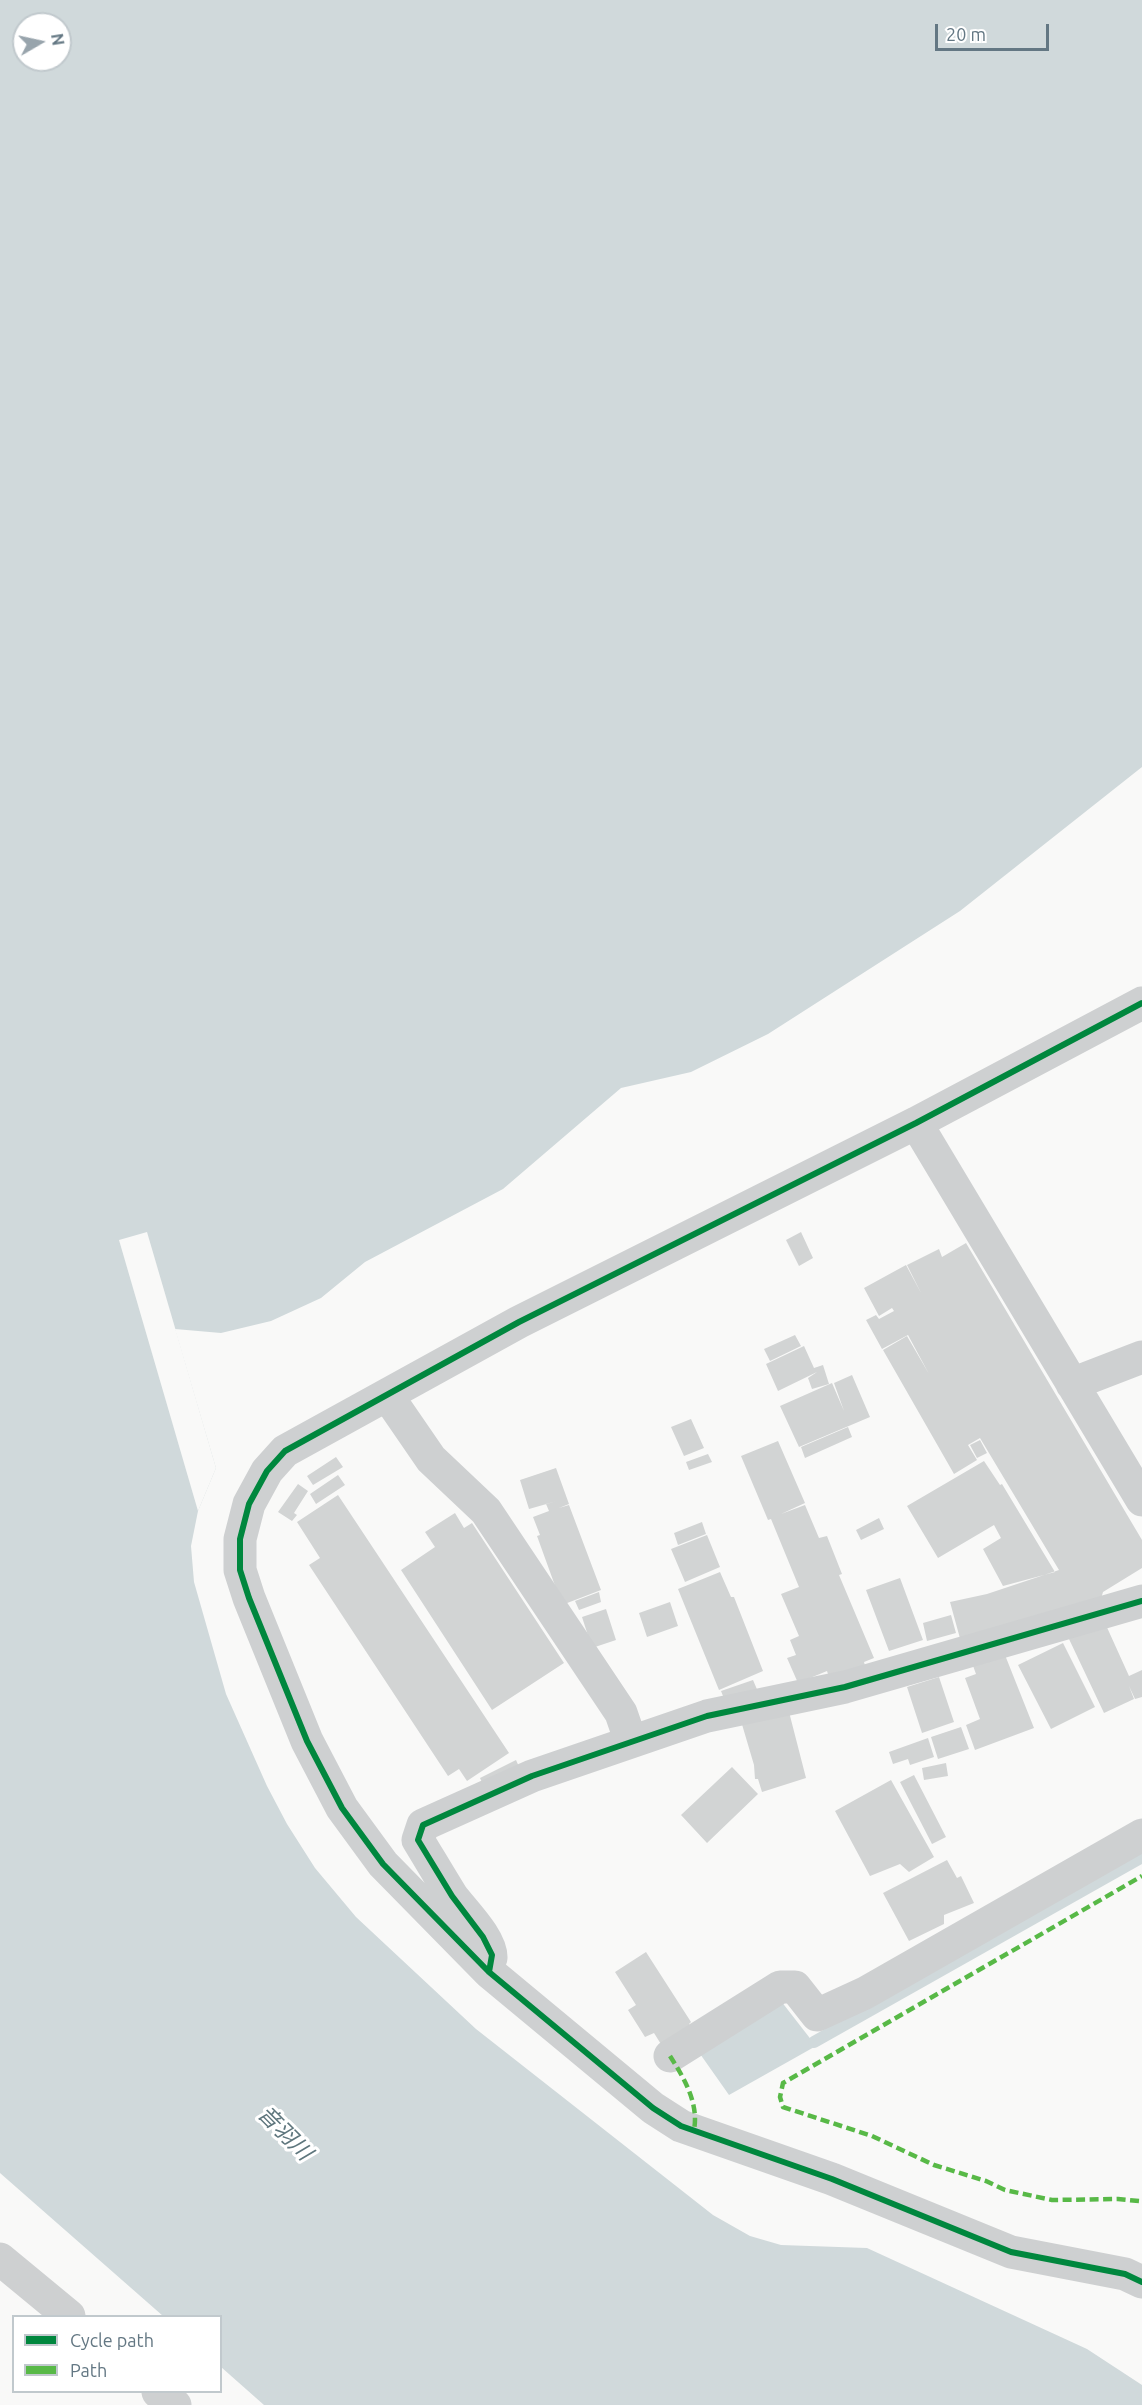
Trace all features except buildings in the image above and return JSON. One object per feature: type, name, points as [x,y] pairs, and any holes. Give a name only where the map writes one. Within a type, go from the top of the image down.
[{"type":"street","points":[[1142,1003],[916,1123],[519,1322],[285,1451],[267,1471],[249,1504],[240,1539],[240,1570],[249,1598],[307,1741],[342,1808],[383,1864],[489,1972],[653,2108],[681,2126],[832,2179],[1011,2252],[1125,2274],[1142,2282]]},
{"type":"street","points":[[916,1123],[1142,1500]]},
{"type":"street","points":[[1072,1384],[1142,1357]]},
{"type":"street","points":[[387,1395],[431,1459],[486,1511],[621,1713],[631,1742]]},
{"type":"street","points":[[489,1972],[492,1954],[483,1937],[452,1896],[418,1840],[423,1825],[532,1776],[707,1716],[845,1687],[1142,1601]]},
{"type":"street","points":[[670,2056],[780,1987],[795,1988],[817,2015],[865,1993],[1142,1835]]},
{"type":"street","points":[[0,2259],[68,2315]]},
{"type":"street","points":[[161,2393],[175,2405]]},
{"type":"water","name":"音羽川","points":[[0,0],[1142,0],[1142,767],[960,911],[768,1034],[691,1072],[621,1088],[503,1189],[365,1262],[321,1298],[271,1321],[221,1333],[175,1329],[216,1468],[198,1511],[191,1546],[194,1582],[226,1694],[267,1786],[287,1824],[315,1868],[356,1917],[476,2029],[713,2215],[750,2236],[781,2245],[867,2248],[1087,2349],[1142,2385],[1142,2405],[264,2405],[222,2368],[222,2315],[162,2315],[0,2173]]},
{"type":"water","points":[[781,2001],[816,2046],[729,2095],[698,2051]]},
{"type":"pier","points":[[147,1232],[216,1468],[198,1511],[119,1240]]},
{"type":"waterway","points":[[814,2042],[1142,1857]]},
{"type":"marked path","points":[[1139,2201],[1052,2200],[1005,2190],[986,2181],[934,2165],[872,2136],[783,2107],[780,2097],[783,2083],[1142,1876]]},
{"type":"marked path","points":[[670,2056],[689,2091],[694,2110],[694,2130]]},
{"type":"cycle path","points":[[1142,1003],[916,1123],[519,1322],[285,1451],[267,1471],[249,1504],[240,1539],[240,1570],[249,1598],[307,1741],[342,1808],[383,1864],[489,1972],[653,2108],[681,2126],[832,2179],[1011,2252],[1125,2274],[1142,2282]]},
{"type":"cycle path","points":[[489,1972],[492,1955],[483,1937],[452,1896],[418,1840],[423,1825],[532,1776],[707,1716],[845,1687],[1142,1601]]}]
